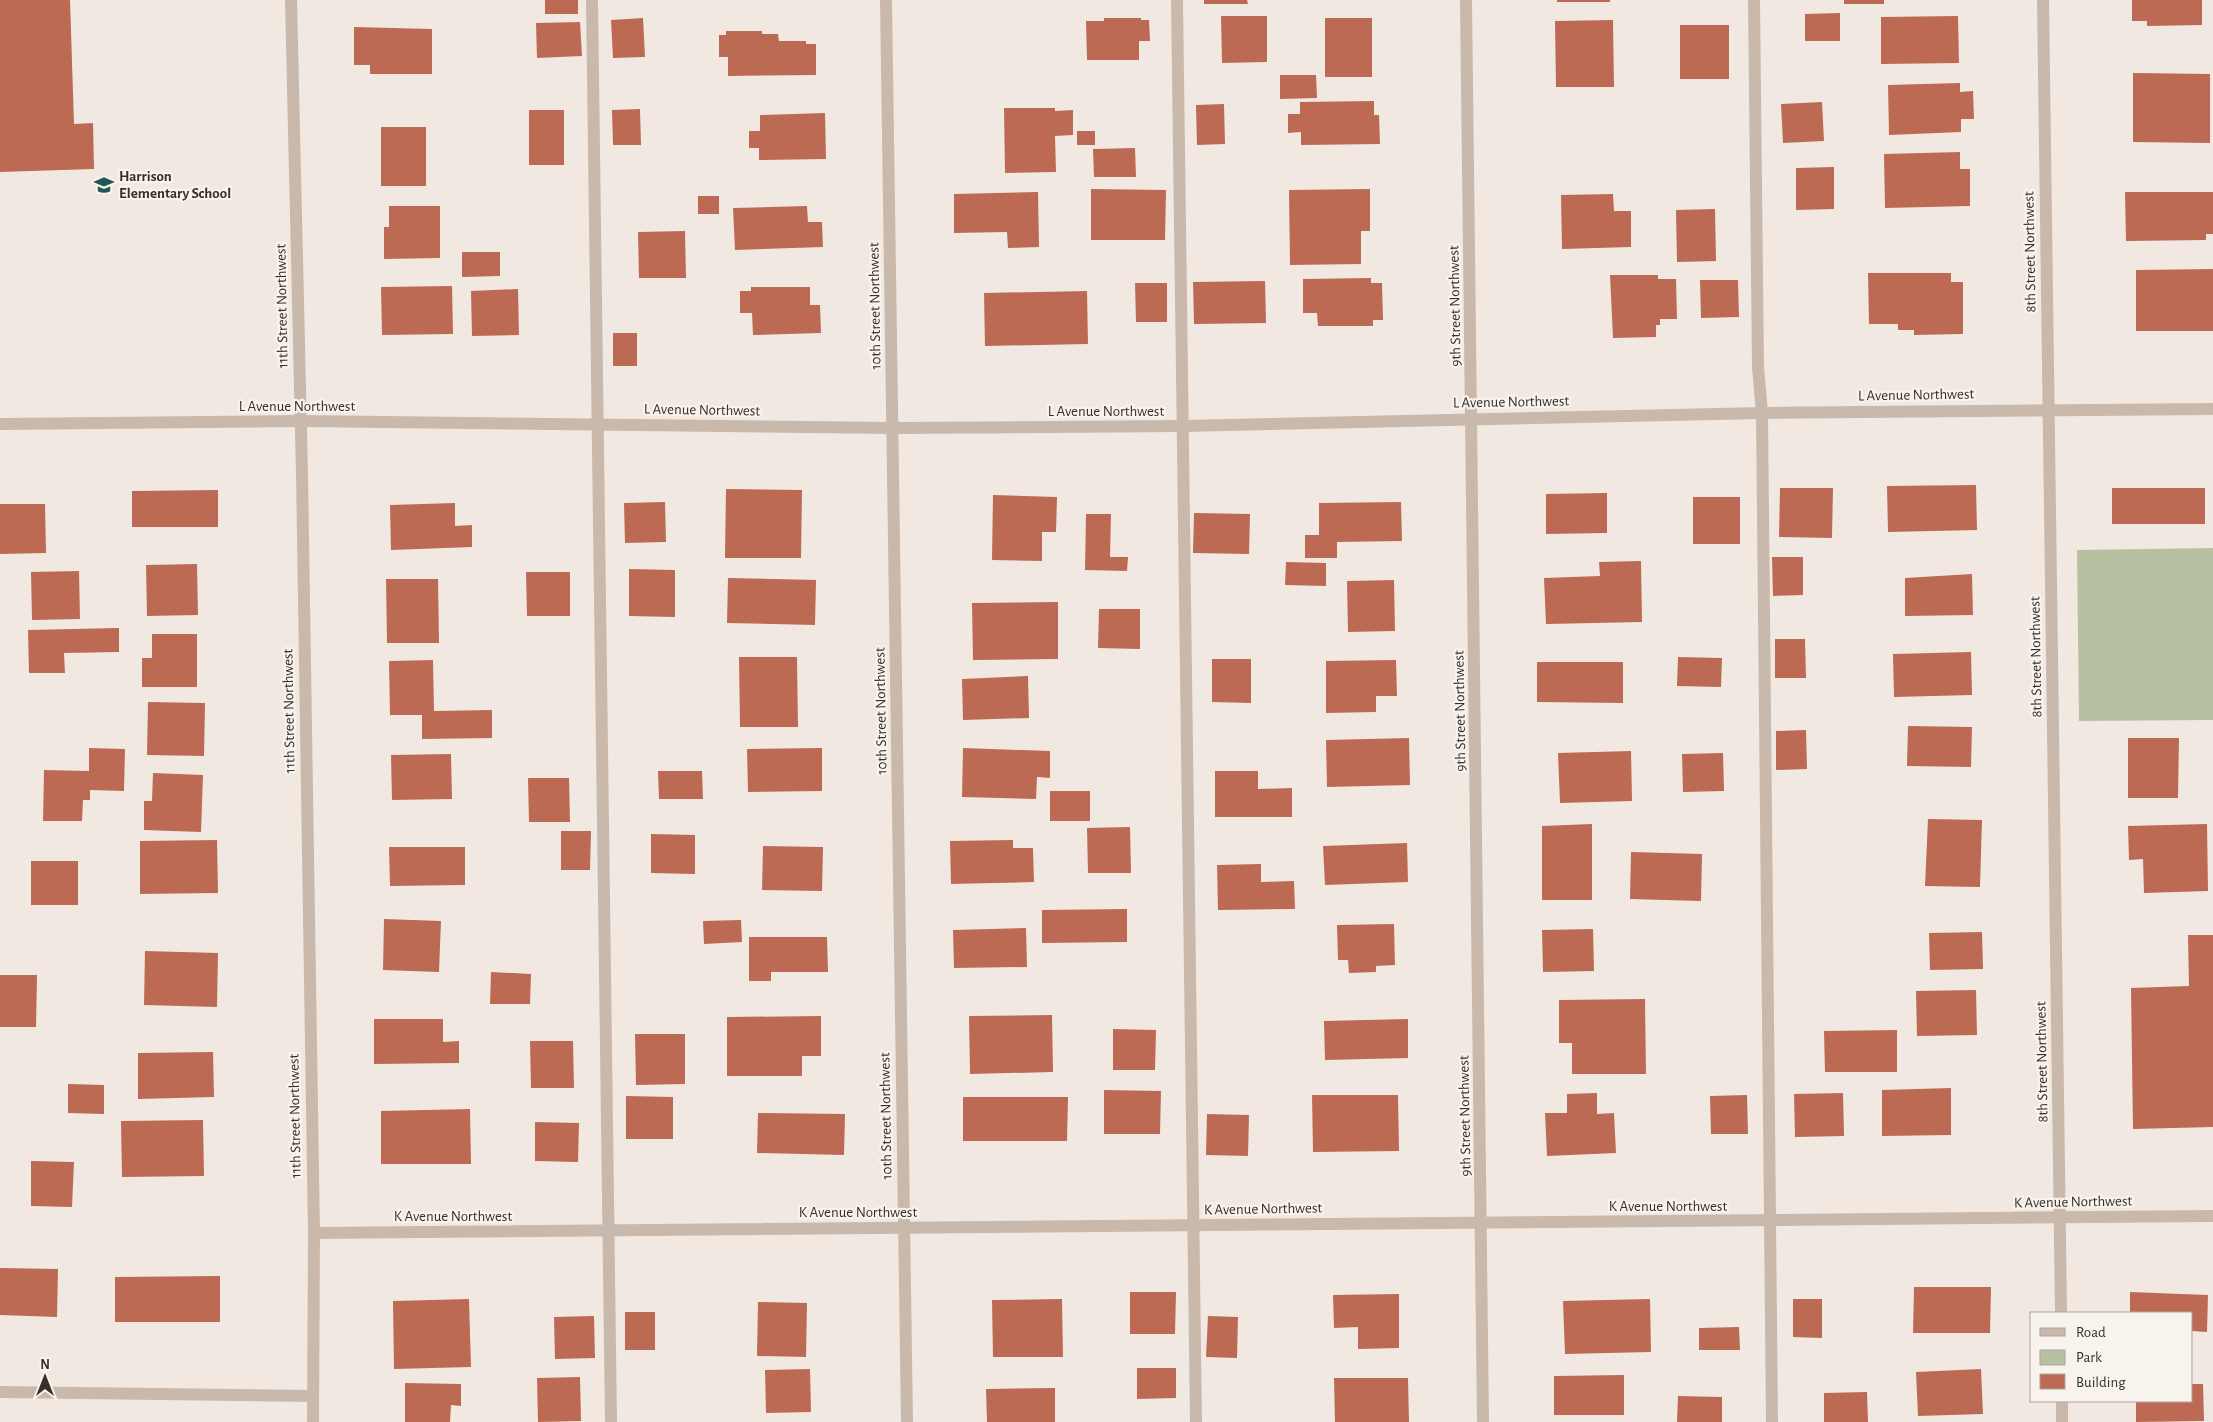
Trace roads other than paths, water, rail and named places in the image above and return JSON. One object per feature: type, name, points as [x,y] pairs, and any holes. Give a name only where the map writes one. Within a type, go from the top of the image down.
[{"type":"street","name":"11th Street Northwest","points":[[291,0],[301,421],[314,1233],[313,1422]]},
{"type":"street","points":[[592,0],[611,1422]]},
{"type":"street","name":"10th Street Northwest","points":[[886,0],[907,1422]]},
{"type":"street","points":[[1177,0],[1196,1422]]},
{"type":"street","name":"9th Street Northwest","points":[[1466,0],[1484,1422]]},
{"type":"street","points":[[1754,0],[1758,367],[1762,413],[1772,1422]]},
{"type":"street","name":"8th Street Northwest","points":[[2043,0],[2062,1312]]},
{"type":"street","name":"L Avenue Northwest","points":[[0,424],[301,421],[893,428],[1183,426],[1762,413],[2213,409]]},
{"type":"street","name":"K Avenue Northwest","points":[[314,1233],[2213,1216]]},
{"type":"street","points":[[0,1392],[313,1396]]},
{"type":"street","points":[[2062,1402],[2062,1422]]},
{"type":"place","name":"Harrison Elementary School","points":[[104,185]]}]
